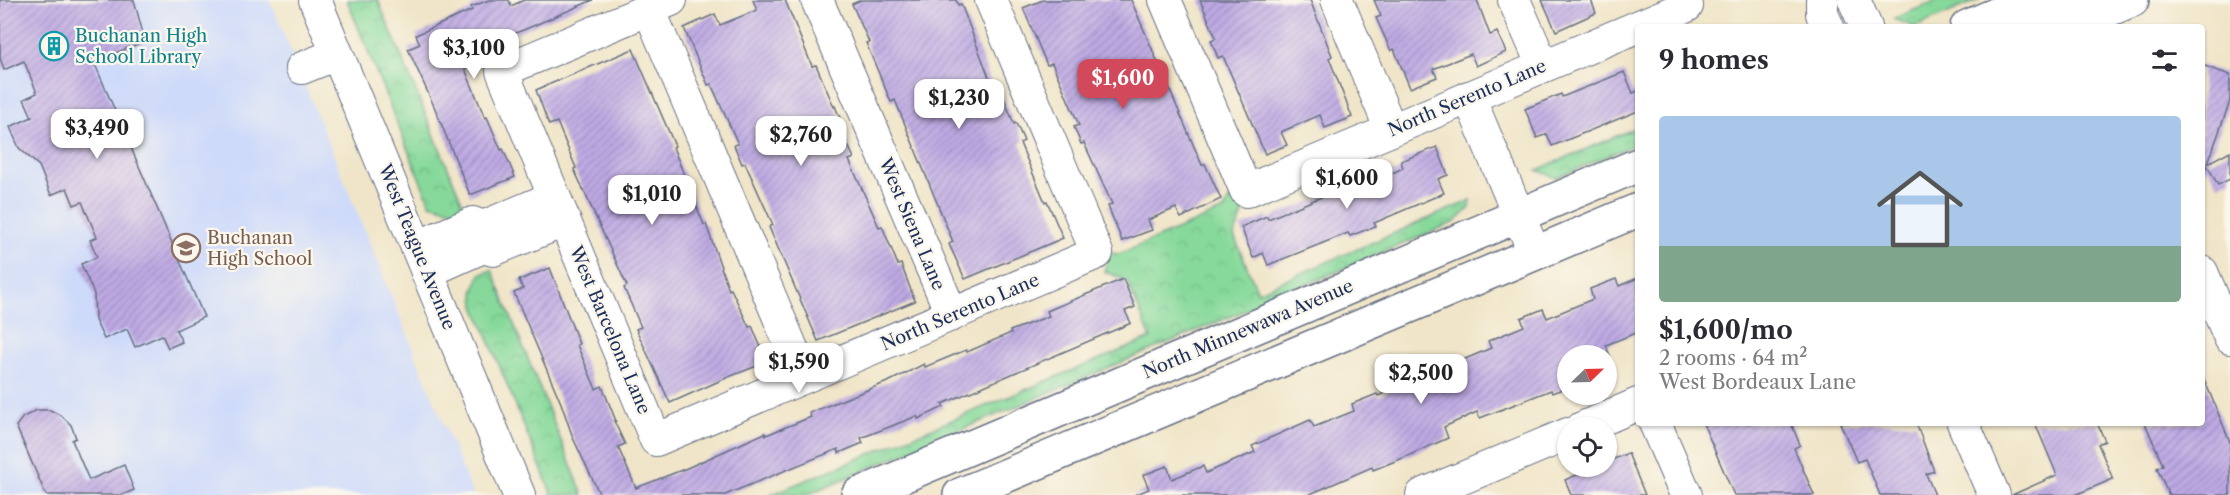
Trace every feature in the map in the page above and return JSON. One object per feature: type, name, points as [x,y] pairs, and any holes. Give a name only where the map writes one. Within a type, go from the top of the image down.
[{"type":"main road","points":[[1974,24],[2030,0]]},
{"type":"main road","points":[[2029,24],[2087,0]]},
{"type":"main road","points":[[2075,24],[2132,0]]},
{"type":"main road","name":"North Minnewawa Avenue","points":[[858,495],[1635,166]]},
{"type":"main road","points":[[960,495],[1634,210]]},
{"type":"street","name":"West Teague Avenue","points":[[315,0],[519,495]]},
{"type":"street","name":"West Siena Lane","points":[[817,0],[952,315]]},
{"type":"street","name":"North Serento Lane","points":[[657,440],[1097,253],[991,0]]},
{"type":"street","name":"North Serento Lane","points":[[1165,0],[1246,191],[1635,25]]},
{"type":"street","points":[[1337,0],[1391,130]]},
{"type":"street","points":[[1514,0],[1543,66]]},
{"type":"street","points":[[1822,0],[1822,14],[1827,24]]},
{"type":"street","points":[[1854,0],[1865,24]]},
{"type":"street","name":"North Serento Lane","points":[[1638,24],[1686,3]]},
{"type":"street","points":[[660,5],[804,377]]},
{"type":"street","name":"West Barcelona Lane","points":[[657,440],[502,71],[660,5]]},
{"type":"street","points":[[302,68],[337,54]]},
{"type":"street","points":[[1469,98],[1534,252]]},
{"type":"street","points":[[488,239],[559,209]]},
{"type":"street","points":[[473,223],[488,239],[489,262],[426,268],[473,223]]},
{"type":"street","points":[[2205,279],[2230,338]]},
{"type":"street","points":[[1608,417],[1635,405]]},
{"type":"street","points":[[1656,426],[1686,495]]},
{"type":"street","points":[[1964,426],[1994,495]]},
{"type":"street","points":[[1422,495],[1557,439]]},
{"type":"shaded area","name":"Buchanan High School","points":[[0,0],[270,0],[473,495],[0,495]]},
{"type":"green space","points":[[347,0],[378,0],[467,214],[430,204]]},
{"type":"green space","points":[[1938,0],[1979,0],[1922,24],[1907,24],[1893,19]]},
{"type":"green space","points":[[1635,128],[1635,144],[1556,178],[1537,170]]},
{"type":"green space","points":[[1230,198],[1246,206],[1234,236],[1258,292],[1471,200],[1470,208],[1455,222],[806,495],[770,495],[1151,338],[1127,281],[1104,271],[1111,253],[1119,254],[1224,210]]},
{"type":"green space","points":[[492,270],[583,495],[552,495],[475,306],[474,290],[480,274]]},
{"type":"building","points":[[0,0],[134,0],[145,41],[94,62],[204,317],[176,330],[182,342],[168,348],[162,335],[135,347],[127,329],[104,339],[95,320],[94,294],[81,264],[97,257],[90,240],[97,237],[82,202],[74,205],[67,188],[51,195],[39,166],[19,148],[10,127],[32,117],[24,99],[37,93],[24,61],[4,70],[0,58]]},
{"type":"building","points":[[489,0],[509,0],[511,6],[524,0],[593,0],[526,29],[459,54],[485,118],[487,117],[515,177],[470,195],[408,49],[420,44],[416,35]]},
{"type":"building","points":[[753,0],[785,0],[812,66],[816,65],[842,123],[838,124],[854,158],[849,160],[879,227],[882,226],[898,265],[901,264],[915,301],[818,341],[769,227],[773,225],[745,163],[742,164],[734,145],[738,144],[711,84],[708,85],[684,28],[715,14],[720,25],[757,10]]},
{"type":"building","points":[[861,0],[956,0],[958,5],[961,4],[992,85],[998,83],[1014,124],[1016,123],[1024,141],[1020,143],[1063,238],[965,279],[949,244],[953,242],[895,100],[891,102],[866,43],[869,42],[852,4]]},
{"type":"building","points":[[1043,0],[1131,0],[1202,165],[1205,164],[1221,199],[1181,218],[1176,208],[1148,220],[1152,230],[1122,241],[1108,206],[1112,204],[1084,143],[1081,144],[1074,127],[1079,125],[1052,63],[1047,65],[1023,8]]},
{"type":"building","points":[[1200,0],[1310,0],[1352,117],[1325,128],[1320,115],[1281,132],[1287,145],[1265,154],[1223,56],[1218,58],[1211,40],[1216,38]]},
{"type":"building","points":[[1374,0],[1477,0],[1490,35],[1497,32],[1506,52],[1476,66],[1471,54],[1433,69],[1437,77],[1410,88],[1394,49],[1391,51],[1376,18],[1381,16]]},
{"type":"building","points":[[1542,0],[1591,0],[1596,13],[1556,31]]},
{"type":"building","points":[[633,49],[675,146],[673,147],[704,225],[706,224],[729,290],[731,289],[749,327],[752,326],[767,362],[670,403],[636,329],[641,327],[624,288],[627,286],[574,169],[576,168],[557,122],[549,125],[536,90]]},
{"type":"building","points":[[2205,66],[2230,75],[2230,101],[2208,163],[2230,151],[2230,179],[2218,185],[2207,165],[2205,170]]},
{"type":"building","points":[[1624,72],[1633,93],[1635,92],[1635,112],[1552,146],[1547,134],[1537,138],[1525,109],[1561,94],[1562,97]]},
{"type":"building","points":[[1437,147],[1448,175],[1438,179],[1444,193],[1374,223],[1376,226],[1350,236],[1348,233],[1268,265],[1263,253],[1253,258],[1241,227],[1267,216],[1268,219],[1358,182],[1360,188],[1403,168],[1401,161]]},
{"type":"building","points":[[550,268],[579,344],[577,345],[596,389],[602,386],[625,444],[618,447],[636,488],[765,433],[766,435],[811,417],[809,413],[890,381],[924,364],[925,367],[966,350],[967,352],[1011,333],[1010,331],[1049,316],[1047,311],[1123,279],[1135,307],[1125,311],[1131,323],[942,404],[944,407],[918,419],[917,416],[861,438],[863,443],[839,453],[838,449],[725,495],[600,495],[573,438],[561,403],[514,293],[523,289],[519,280]]},
{"type":"building","points":[[1616,279],[1619,286],[1635,279],[1635,333],[1606,345],[1557,345],[1557,391],[1552,393],[1551,390],[1480,418],[1477,412],[1444,427],[1448,438],[1308,495],[1134,495],[1149,489],[1143,475],[1167,466],[1172,479],[1203,466],[1206,473],[1255,452],[1252,446],[1310,420],[1314,427],[1354,411],[1352,404],[1377,394],[1378,396],[1491,348],[1488,341],[1524,326],[1521,318],[1543,309],[1547,318],[1593,299],[1590,289]]},
{"type":"building","points":[[2205,381],[2230,442],[2230,495],[2169,495],[2157,468],[2163,465],[2146,426],[2205,426]]},
{"type":"building","points":[[37,410],[50,410],[62,416],[71,425],[76,438],[72,440],[89,480],[124,465],[134,490],[122,495],[46,495],[16,426],[23,417]]},
{"type":"building","points":[[1704,426],[1792,426],[1800,445],[1794,448],[1814,495],[1734,495]]},
{"type":"building","points":[[1841,426],[1917,426],[1934,471],[1926,474],[1935,495],[1880,495],[1865,459],[1857,462]]},
{"type":"building","points":[[2036,426],[2098,426],[2105,441],[2098,444],[2113,479],[2075,495],[2012,495],[2057,475]]},
{"type":"building","points":[[1628,453],[1645,495],[1571,495],[1565,480],[1572,477],[1617,477],[1617,458]]},
{"type":"place","name":"Buchanan High School Library","points":[[54,46]]},
{"type":"place","name":"Buchanan High School","points":[[186,248]]}]
